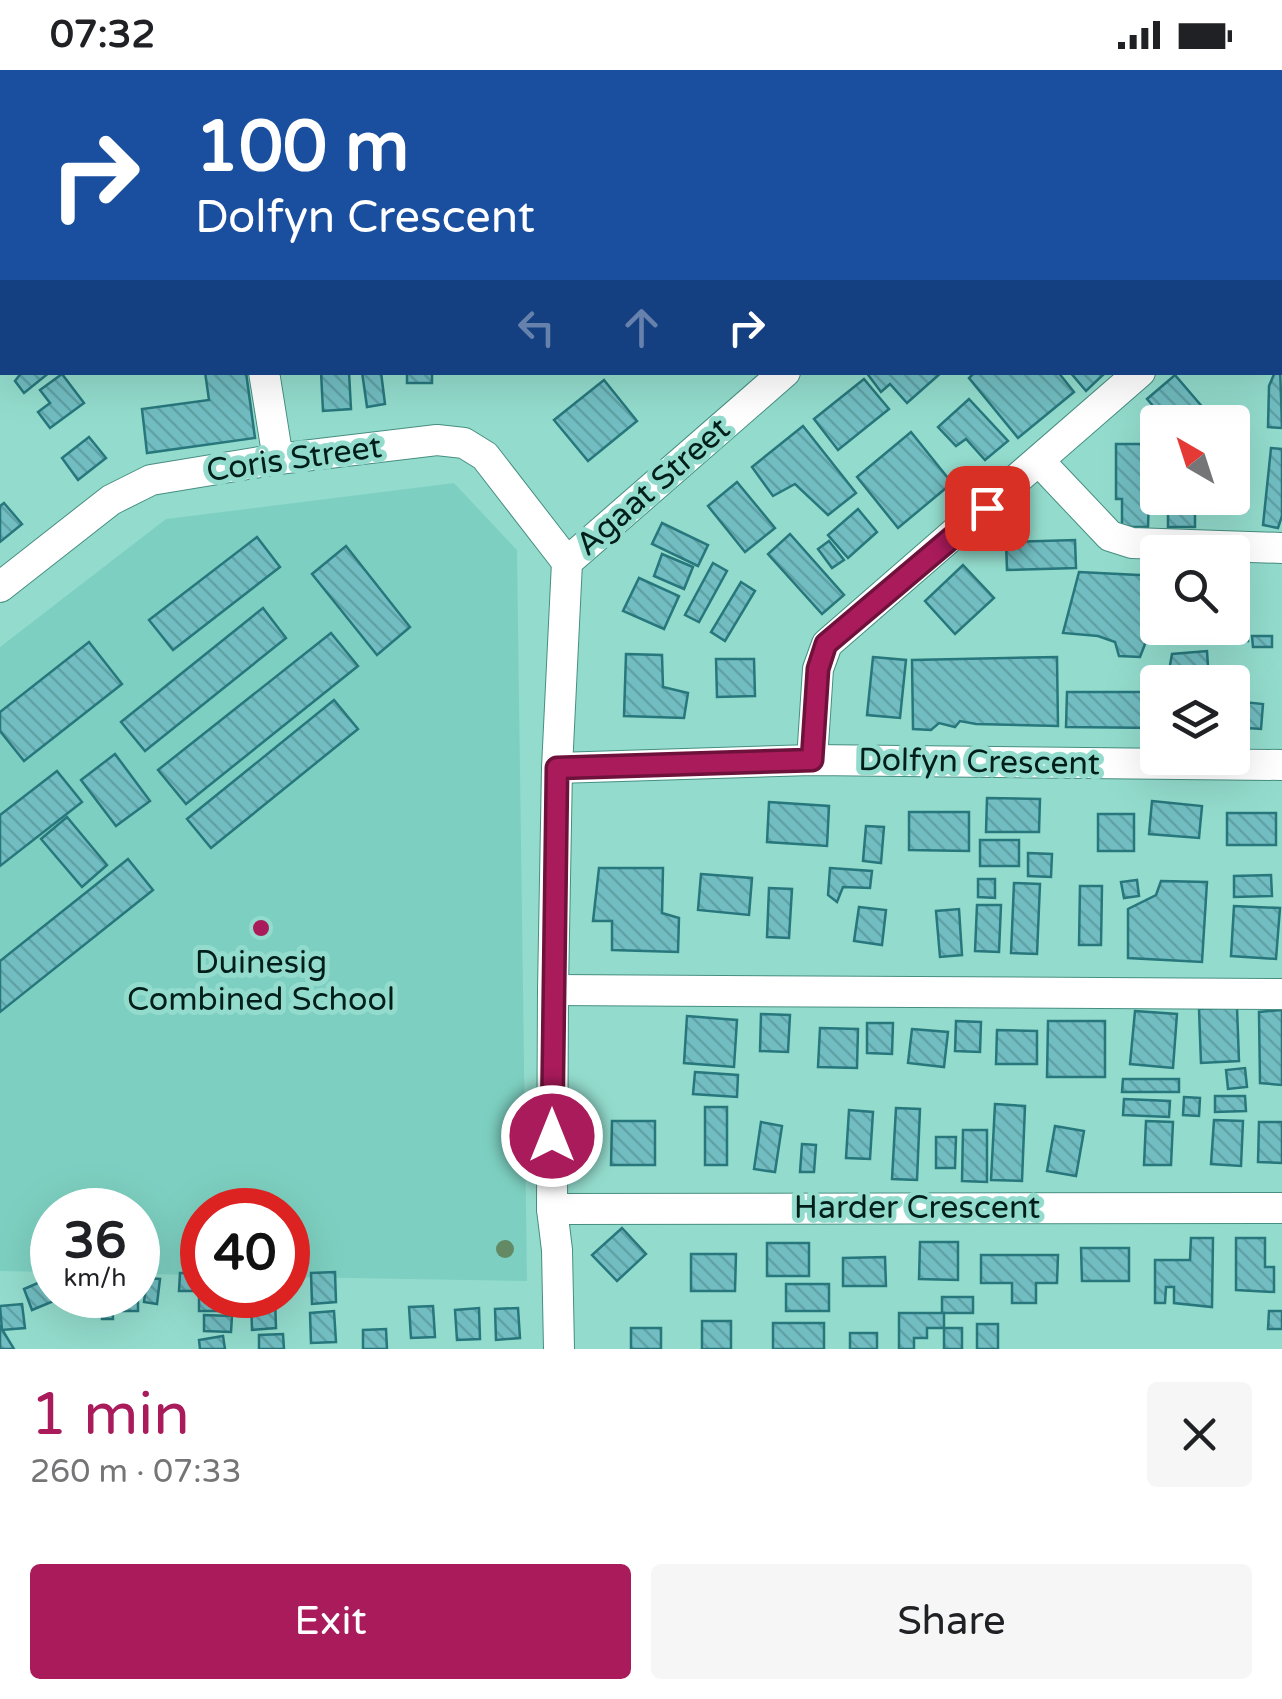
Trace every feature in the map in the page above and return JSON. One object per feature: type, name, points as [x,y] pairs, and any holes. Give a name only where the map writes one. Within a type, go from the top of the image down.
[{"type":"street","points":[[264,375],[278,459]]},
{"type":"street","name":"Agaat Street","points":[[567,562],[782,375]]},
{"type":"street","points":[[812,760],[818,669],[826,644],[1137,375]]},
{"type":"street","name":"Coris Street","points":[[0,587],[112,500],[152,480],[278,459],[437,440],[464,443],[484,456],[567,562]]},
{"type":"street","points":[[1040,462],[1110,536],[1132,543],[1282,548]]},
{"type":"street","points":[[559,1349],[552,1209],[553,990],[557,768],[567,562]]},
{"type":"street","name":"Dolfyn Crescent","points":[[557,768],[812,760],[1282,766]]},
{"type":"street","points":[[553,990],[1282,994]]},
{"type":"street","name":"Harder Crescent","points":[[552,1209],[1282,1208]]},
{"type":"shaded area","name":"Duinesig Combined School","points":[[454,483],[517,550],[527,1281],[310,1277],[310,1188],[180,1188],[180,1275],[160,1274],[160,1188],[30,1188],[30,1272],[0,1271],[0,647],[166,519]]},
{"type":"building","points":[[20,375],[46,375],[24,393],[15,381]]},
{"type":"building","points":[[63,375],[84,403],[50,428],[38,412],[50,403],[40,390]]},
{"type":"building","points":[[205,375],[246,375],[255,438],[147,453],[142,409],[209,400]]},
{"type":"building","points":[[321,375],[349,375],[351,409],[323,411]]},
{"type":"building","points":[[362,375],[381,375],[385,404],[367,407]]},
{"type":"building","points":[[407,375],[432,375],[432,383],[407,383]]},
{"type":"building","points":[[868,375],[939,375],[907,403],[890,384],[881,392]]},
{"type":"building","points":[[1060,375],[1074,392],[1018,438],[969,378]]},
{"type":"building","points":[[1073,375],[1103,375],[1086,391]]},
{"type":"building","points":[[1175,375],[1201,405],[1152,405],[1147,399]]},
{"type":"building","points":[[1274,375],[1280,375],[1282,428],[1268,427],[1269,386]]},
{"type":"building","points":[[864,379],[889,409],[838,450],[814,419]]},
{"type":"building","points":[[604,380],[637,421],[588,461],[554,420]]},
{"type":"building","points":[[969,399],[1008,441],[985,460],[966,439],[956,446],[938,427]]},
{"type":"building","points":[[803,426],[856,493],[828,515],[795,484],[773,496],[752,467]]},
{"type":"building","points":[[911,432],[952,483],[898,528],[857,477]]},
{"type":"building","points":[[89,437],[106,458],[78,480],[62,458]]},
{"type":"building","points":[[1116,444],[1140,444],[1140,515],[1148,515],[1148,527],[1122,527],[1122,499],[1116,499]]},
{"type":"building","points":[[1271,448],[1282,449],[1282,516],[1278,528],[1263,525]]},
{"type":"building","points":[[737,482],[775,528],[745,552],[708,506]]},
{"type":"building","points":[[4,503],[22,524],[0,542],[0,506]]},
{"type":"building","points":[[858,509],[877,532],[848,558],[828,535]]},
{"type":"building","points":[[1168,515],[1195,515],[1195,527],[1168,527]]},
{"type":"building","points":[[662,523],[708,545],[698,566],[652,544]]},
{"type":"building","points":[[790,534],[844,595],[822,614],[768,554]]},
{"type":"building","points":[[257,537],[280,567],[173,650],[149,620]]},
{"type":"building","points":[[1075,540],[1076,568],[1007,570],[1006,542]]},
{"type":"building","points":[[829,541],[844,560],[832,568],[818,549]]},
{"type":"building","points":[[346,546],[410,627],[377,655],[312,574]]},
{"type":"building","points":[[662,554],[693,567],[684,589],[654,576]]},
{"type":"building","points":[[713,563],[727,571],[699,622],[685,615]]},
{"type":"building","points":[[963,565],[994,598],[955,634],[925,601]]},
{"type":"building","points":[[1079,572],[1140,575],[1140,645],[1145,645],[1140,657],[1119,656],[1115,642],[1098,636],[1063,633]]},
{"type":"building","points":[[639,578],[679,596],[664,629],[623,611]]},
{"type":"building","points":[[741,582],[755,591],[725,641],[711,632]]},
{"type":"building","points":[[263,608],[286,638],[145,751],[121,722]]},
{"type":"building","points":[[331,633],[358,666],[186,804],[158,770]]},
{"type":"building","points":[[1252,636],[1272,636],[1272,647],[1253,647]]},
{"type":"building","points":[[89,642],[122,684],[24,761],[0,731],[0,712]]},
{"type":"building","points":[[1207,651],[1208,665],[1170,665],[1172,654]]},
{"type":"building","points":[[626,654],[662,655],[663,687],[688,693],[684,718],[624,716]]},
{"type":"building","points":[[873,657],[906,660],[900,718],[867,715]]},
{"type":"building","points":[[1057,657],[1058,726],[960,721],[955,727],[939,723],[931,730],[913,729],[912,660]]},
{"type":"building","points":[[716,659],[754,659],[755,696],[717,697]]},
{"type":"building","points":[[1067,692],[1140,692],[1140,728],[1066,727]]},
{"type":"building","points":[[334,700],[358,729],[211,848],[187,819]]},
{"type":"building","points":[[1250,703],[1263,704],[1261,729],[1250,728]]},
{"type":"building","points":[[115,754],[150,801],[116,826],[81,780]]},
{"type":"building","points":[[57,771],[82,802],[0,866],[0,815]]},
{"type":"building","points":[[987,798],[1040,799],[1039,832],[986,832]]},
{"type":"building","points":[[1152,801],[1202,806],[1199,838],[1149,834]]},
{"type":"building","points":[[769,802],[829,806],[827,846],[767,842]]},
{"type":"building","points":[[909,812],[969,812],[969,851],[909,850]]},
{"type":"building","points":[[1227,813],[1276,813],[1276,845],[1227,845]]},
{"type":"building","points":[[1098,814],[1134,814],[1134,851],[1098,851]]},
{"type":"building","points":[[67,817],[107,865],[82,887],[41,839]]},
{"type":"building","points":[[866,826],[884,827],[881,863],[863,861]]},
{"type":"building","points":[[980,840],[1019,840],[1019,866],[980,866]]},
{"type":"building","points":[[1028,853],[1052,854],[1051,877],[1028,876]]},
{"type":"building","points":[[128,859],[153,890],[0,1012],[0,961]]},
{"type":"building","points":[[599,868],[663,868],[662,913],[679,918],[678,952],[612,950],[612,921],[593,921]]},
{"type":"building","points":[[830,868],[872,871],[870,888],[843,887],[837,902],[828,895]]},
{"type":"building","points":[[701,874],[752,878],[749,915],[698,910]]},
{"type":"building","points":[[1271,875],[1272,896],[1234,897],[1234,876]]},
{"type":"building","points":[[978,879],[995,879],[995,898],[978,897]]},
{"type":"building","points":[[1137,880],[1139,896],[1124,898],[1121,882]]},
{"type":"building","points":[[1161,881],[1207,882],[1202,962],[1128,958],[1128,909],[1156,895]]},
{"type":"building","points":[[1014,883],[1040,884],[1037,954],[1011,953]]},
{"type":"building","points":[[1080,886],[1102,886],[1101,945],[1079,945]]},
{"type":"building","points":[[769,888],[792,889],[789,938],[767,937]]},
{"type":"building","points":[[977,905],[1001,905],[999,952],[975,951]]},
{"type":"building","points":[[1234,906],[1280,908],[1276,959],[1231,956]]},
{"type":"building","points":[[859,907],[886,910],[882,945],[854,941]]},
{"type":"building","points":[[959,909],[962,955],[940,957],[936,911]]},
{"type":"building","points":[[1237,1007],[1239,1061],[1201,1063],[1199,1009]]},
{"type":"building","points":[[1282,1010],[1282,1085],[1260,1083],[1259,1012]]},
{"type":"building","points":[[1135,1011],[1177,1014],[1173,1068],[1130,1064]]},
{"type":"building","points":[[761,1014],[790,1015],[788,1052],[760,1051]]},
{"type":"building","points":[[687,1016],[737,1020],[734,1067],[684,1063]]},
{"type":"building","points":[[956,1021],[981,1022],[980,1052],[955,1051]]},
{"type":"building","points":[[1048,1021],[1105,1021],[1105,1077],[1047,1077]]},
{"type":"building","points":[[867,1023],[893,1023],[892,1054],[867,1053]]},
{"type":"building","points":[[820,1028],[858,1029],[857,1068],[818,1067]]},
{"type":"building","points":[[912,1029],[948,1032],[944,1067],[908,1063]]},
{"type":"building","points":[[997,1030],[1037,1031],[1037,1064],[996,1064]]},
{"type":"building","points":[[1245,1068],[1247,1087],[1228,1089],[1226,1070]]},
{"type":"building","points":[[695,1072],[738,1075],[737,1097],[693,1094]]},
{"type":"building","points":[[1123,1079],[1179,1079],[1179,1092],[1122,1092]]},
{"type":"building","points":[[1215,1096],[1245,1096],[1246,1111],[1215,1112]]},
{"type":"building","points":[[1184,1097],[1200,1098],[1199,1116],[1183,1115]]},
{"type":"building","points":[[1124,1099],[1170,1101],[1169,1117],[1123,1115]]},
{"type":"building","points":[[995,1104],[1025,1106],[1022,1181],[991,1180]]},
{"type":"building","points":[[705,1107],[727,1107],[727,1165],[705,1165]]},
{"type":"building","points":[[896,1108],[920,1109],[917,1180],[892,1179]]},
{"type":"building","points":[[849,1110],[873,1112],[870,1159],[846,1158]]},
{"type":"building","points":[[1214,1120],[1243,1121],[1241,1166],[1211,1164]]},
{"type":"building","points":[[612,1121],[655,1121],[655,1165],[611,1165]]},
{"type":"building","points":[[1146,1121],[1173,1122],[1171,1165],[1144,1165]]},
{"type":"building","points":[[761,1122],[782,1126],[775,1172],[754,1169]]},
{"type":"building","points":[[1259,1122],[1282,1122],[1282,1163],[1258,1162]]},
{"type":"building","points":[[1055,1126],[1084,1131],[1076,1176],[1047,1171]]},
{"type":"building","points":[[963,1130],[987,1130],[987,1182],[962,1181]]},
{"type":"building","points":[[936,1137],[956,1137],[955,1168],[936,1168]]},
{"type":"building","points":[[802,1144],[816,1145],[814,1172],[800,1172]]},
{"type":"building","points":[[622,1228],[646,1254],[617,1281],[592,1255]]},
{"type":"building","points":[[1191,1238],[1213,1238],[1212,1307],[1174,1303],[1174,1287],[1166,1287],[1165,1303],[1155,1303],[1155,1260],[1190,1260]]},
{"type":"building","points":[[1236,1238],[1265,1238],[1265,1267],[1274,1267],[1274,1292],[1236,1290]]},
{"type":"building","points":[[920,1242],[958,1242],[958,1280],[919,1279]]},
{"type":"building","points":[[767,1243],[809,1243],[809,1276],[767,1276]]},
{"type":"building","points":[[1081,1248],[1129,1248],[1129,1281],[1082,1281]]},
{"type":"building","points":[[691,1254],[736,1254],[735,1291],[691,1291]]},
{"type":"building","points":[[981,1255],[1058,1255],[1057,1283],[1036,1283],[1036,1303],[1012,1303],[1012,1283],[981,1283]]},
{"type":"building","points":[[885,1257],[886,1286],[843,1286],[843,1258]]},
{"type":"building","points":[[335,1272],[336,1302],[312,1304],[311,1273]]},
{"type":"building","points":[[786,1284],[829,1284],[829,1311],[786,1311]]},
{"type":"building","points":[[942,1297],[973,1297],[973,1313],[942,1313]]},
{"type":"building","points":[[22,1304],[25,1328],[2,1330],[0,1306]]},
{"type":"building","points":[[433,1306],[435,1337],[411,1338],[409,1307]]},
{"type":"building","points":[[479,1308],[480,1339],[457,1340],[455,1310]]},
{"type":"building","points":[[518,1308],[520,1338],[496,1340],[495,1309]]},
{"type":"building","points":[[334,1311],[336,1342],[311,1343],[310,1313]]},
{"type":"building","points":[[1269,1311],[1282,1311],[1282,1329],[1268,1329]]},
{"type":"building","points":[[899,1313],[944,1313],[944,1328],[927,1328],[927,1338],[914,1338],[914,1349],[899,1349]]},
{"type":"building","points":[[204,1318],[232,1318],[231,1332],[204,1331]]},
{"type":"building","points":[[252,1318],[276,1318],[276,1328],[252,1330]]},
{"type":"building","points":[[702,1321],[731,1321],[731,1349],[702,1349]]},
{"type":"building","points":[[773,1323],[824,1323],[824,1349],[773,1349]]},
{"type":"building","points":[[977,1324],[998,1324],[998,1349],[977,1349]]},
{"type":"building","points":[[0,1326],[14,1349],[0,1349]]},
{"type":"building","points":[[631,1328],[661,1328],[661,1349],[631,1349]]},
{"type":"building","points":[[944,1328],[962,1328],[962,1349],[944,1349]]},
{"type":"building","points":[[386,1329],[387,1349],[363,1349],[363,1330]]},
{"type":"building","points":[[850,1333],[877,1333],[877,1349],[850,1349]]},
{"type":"building","points":[[283,1334],[284,1349],[259,1349],[259,1335]]},
{"type":"building","points":[[223,1336],[225,1349],[200,1349],[199,1340]]},
{"type":"place","name":"Duinesig Combined School","points":[[261,928]]},
{"type":"route","points":[[552,1136],[557,768],[812,760],[818,669],[826,644],[987,508]]}]
